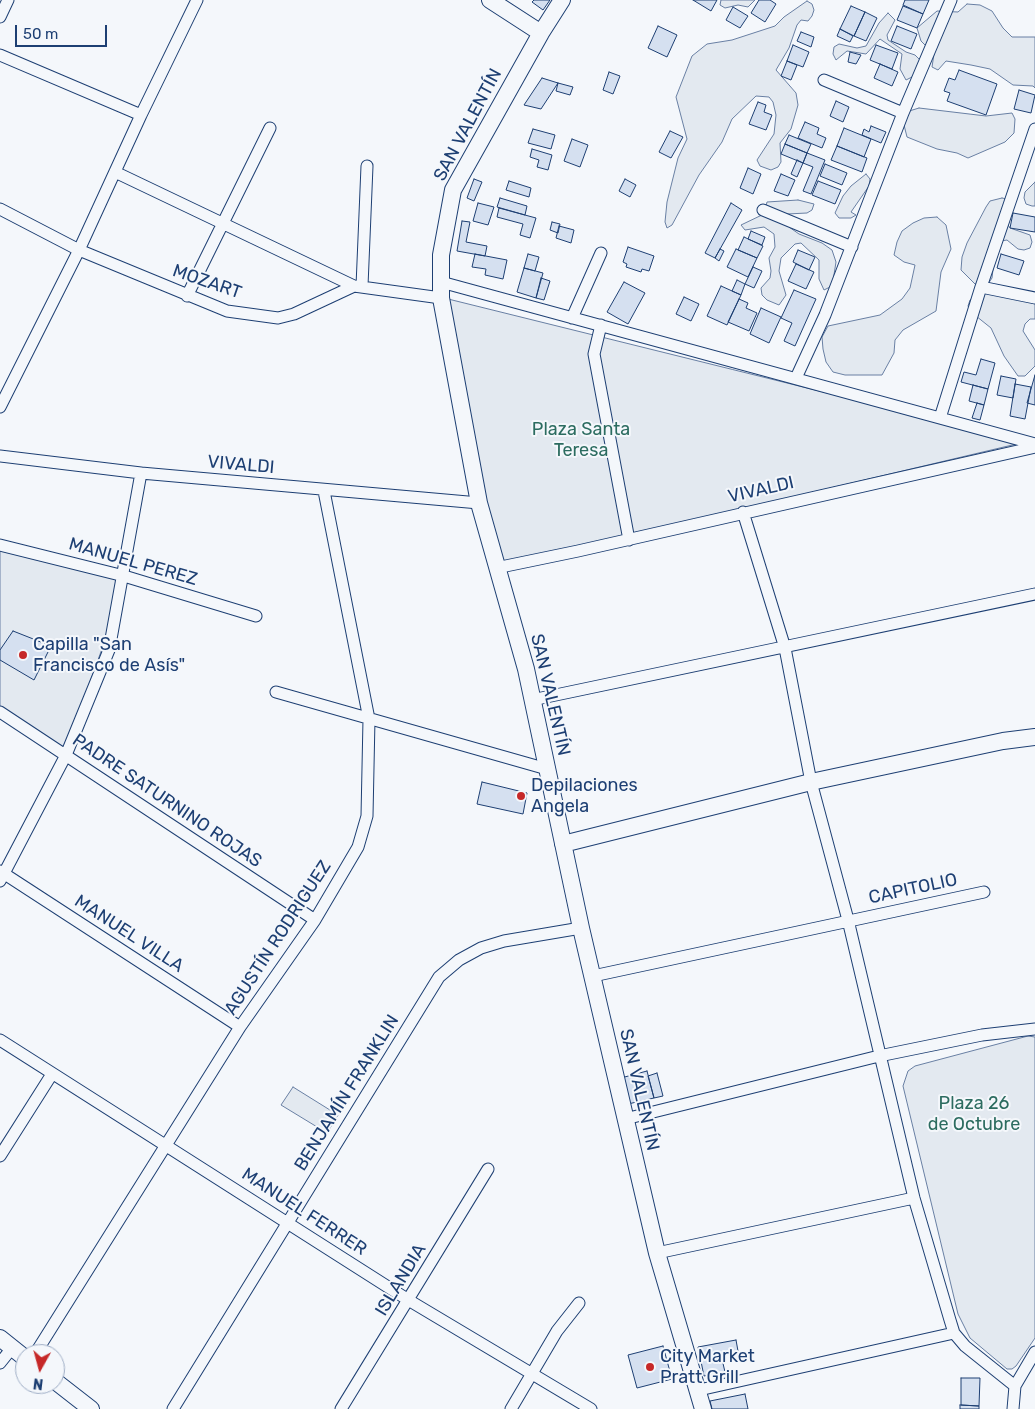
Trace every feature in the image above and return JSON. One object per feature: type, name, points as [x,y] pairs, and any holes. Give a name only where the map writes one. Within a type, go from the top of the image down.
[{"type":"main road","points":[[490,0],[541,33]]},
{"type":"main road","name":"SAN VALENTÍN","points":[[562,0],[541,33],[453,190],[441,255],[441,290],[478,503],[526,669],[581,928],[657,1253],[699,1390],[703,1409]]},
{"type":"main road","points":[[563,844],[811,782],[1003,741],[1035,737]]},
{"type":"main road","points":[[65,1389],[91,1409]]},
{"type":"street","points":[[0,17],[8,0]]},
{"type":"street","points":[[0,407],[79,250],[140,115],[197,0]]},
{"type":"street","points":[[796,378],[852,247],[903,113],[951,0]]},
{"type":"street","points":[[0,55],[140,115]]},
{"type":"street","points":[[824,80],[903,113]]},
{"type":"street","points":[[187,296],[270,128]]},
{"type":"street","points":[[940,418],[981,287],[1035,129]]},
{"type":"street","points":[[358,286],[367,166]]},
{"type":"street","points":[[115,172],[358,286],[441,290],[572,318],[1035,445]]},
{"type":"street","name":"MOZART","points":[[0,209],[79,250],[227,311],[278,318],[294,314],[358,286]]},
{"type":"street","points":[[763,210],[852,247]]},
{"type":"street","points":[[572,318],[601,254]]},
{"type":"street","points":[[981,287],[1035,298]]},
{"type":"street","points":[[601,325],[594,354],[629,540]]},
{"type":"street","name":"VIVALDI","points":[[496,568],[629,540],[1035,445]]},
{"type":"street","name":"VIVALDI","points":[[0,456],[141,473],[324,491],[478,503]]},
{"type":"street","points":[[2,875],[66,755],[109,650],[124,576],[141,473]]},
{"type":"street","name":"AGUSTÍN RODRIGUEZ","points":[[41,1344],[240,1027],[315,920],[358,847],[368,816],[369,719],[324,491]]},
{"type":"street","points":[[743,512],[785,648],[811,782],[848,920],[878,1056],[914,1198],[954,1333],[966,1346],[1015,1386]]},
{"type":"street","name":"MANUEL PEREZ","points":[[0,544],[124,576],[256,616]]},
{"type":"street","points":[[532,700],[1035,594]]},
{"type":"street","points":[[276,692],[547,769]]},
{"type":"street","name":"PADRE SATURNINO ROJAS","points":[[0,712],[315,920]]},
{"type":"street","name":"MANUEL VILLA","points":[[2,875],[240,1027]]},
{"type":"street","name":"CAPITOLIO","points":[[592,976],[984,892]]},
{"type":"street","name":"BENJAMÍN FRANKLIN","points":[[173,1409],[439,977],[459,960],[481,948],[504,941],[581,928]]},
{"type":"street","points":[[625,1119],[878,1056],[982,1035],[1035,1029]]},
{"type":"street","name":"MANUEL FERRER","points":[[0,1040],[410,1300],[591,1409]]},
{"type":"street","points":[[0,1156],[52,1074]]},
{"type":"street","name":"ISLANDIA","points":[[341,1409],[410,1300],[488,1169]]},
{"type":"street","points":[[657,1253],[914,1198]]},
{"type":"street","points":[[511,1409],[557,1331],[579,1303]]},
{"type":"street","points":[[699,1390],[954,1333]]},
{"type":"street","points":[[0,1363],[6,1343]]},
{"type":"street","points":[[1013,1409],[1015,1386],[1035,1352]]},
{"type":"green space","points":[[721,0],[755,0],[748,7],[738,5],[725,8],[720,5]]},
{"type":"green space","points":[[807,1],[812,4],[814,10],[812,16],[808,21],[801,20],[797,25],[789,48],[776,70],[796,93],[798,105],[791,129],[780,143],[781,162],[778,167],[771,170],[760,166],[757,160],[774,134],[776,115],[773,102],[769,97],[756,96],[732,119],[722,142],[699,175],[672,225],[667,228],[665,222],[667,202],[678,158],[687,139],[676,97],[692,56],[707,44],[732,40],[775,26],[784,17]]},
{"type":"green space","points":[[967,4],[980,5],[992,11],[1003,28],[1012,37],[1035,37],[1035,88],[1033,86],[1013,85],[990,69],[971,65],[946,61],[938,70],[932,67],[934,54],[921,41],[917,28],[937,11],[958,12]]},
{"type":"green space","points":[[888,13],[895,20],[887,35],[888,40],[906,52],[915,55],[920,60],[916,75],[906,80],[900,69],[902,54],[880,39],[866,54],[847,51],[836,60],[833,54],[834,47],[839,44],[857,48],[866,46],[879,23]]},
{"type":"green space","points":[[919,108],[986,116],[1012,113],[1015,119],[1014,133],[1005,142],[968,158],[957,153],[937,149],[907,137],[904,125],[906,112]]},
{"type":"green space","points":[[866,174],[870,179],[869,186],[851,212],[856,215],[851,218],[839,218],[835,213],[843,196],[851,186]]},
{"type":"green space","points":[[1035,182],[1035,206],[1032,206],[1026,204],[1024,198],[1025,192]]},
{"type":"green space","points":[[1002,198],[1007,199],[1007,223],[1010,228],[1030,235],[1032,242],[1030,248],[1024,250],[1018,249],[1007,240],[1001,241],[995,252],[992,278],[988,284],[975,284],[961,270],[962,257],[967,243],[990,201]]},
{"type":"green space","points":[[798,200],[814,204],[812,210],[807,213],[787,214],[782,218],[789,227],[799,234],[822,243],[832,250],[836,262],[833,281],[830,287],[824,290],[819,279],[819,260],[801,243],[795,244],[781,258],[779,271],[786,295],[779,305],[767,300],[762,295],[761,288],[770,278],[769,258],[775,247],[774,234],[764,227],[745,230],[741,225],[764,214],[767,202]]},
{"type":"green space","points":[[937,217],[946,225],[951,249],[941,272],[936,311],[903,330],[895,340],[894,353],[882,375],[845,375],[833,372],[826,362],[823,349],[822,337],[828,326],[880,315],[902,299],[910,288],[915,265],[904,262],[894,255],[897,242],[902,231],[913,223],[924,218]]},
{"type":"green space","points":[[982,293],[1035,294],[1035,319],[1030,319],[1025,324],[1023,331],[1035,350],[1035,366],[1025,376],[1018,376],[1004,356],[991,328],[971,312],[968,306],[970,300]]},
{"type":"green space","name":"Plaza Santa Teresa","points":[[440,297],[1025,442],[501,566]]},
{"type":"green space","points":[[0,545],[118,576],[111,624],[64,754],[0,712]]},
{"type":"green space","name":"Plaza 26 de Octubre","points":[[1028,1036],[1035,1037],[1035,1338],[1016,1366],[1012,1369],[1007,1369],[970,1338],[958,1314],[903,1086],[908,1071],[915,1066]]},
{"type":"green space","points":[[293,1087],[338,1115],[327,1133],[281,1105]]},
{"type":"building","points":[[534,0],[550,0],[543,10],[532,2]]},
{"type":"building","points":[[693,0],[717,0],[711,11]]},
{"type":"building","points":[[759,0],[770,0],[776,4],[765,22],[751,13]]},
{"type":"building","points":[[905,0],[929,0],[923,14],[903,5]]},
{"type":"building","points":[[851,6],[865,12],[854,36],[840,29]]},
{"type":"building","points":[[903,6],[923,14],[917,28],[897,20]]},
{"type":"building","points":[[733,7],[748,16],[740,28],[726,20]]},
{"type":"building","points":[[865,12],[877,18],[866,41],[854,36]]},
{"type":"building","points":[[658,26],[677,35],[667,57],[648,48]]},
{"type":"building","points":[[897,26],[917,34],[911,49],[891,41]]},
{"type":"building","points":[[840,29],[853,36],[850,42],[837,36]]},
{"type":"building","points":[[801,32],[814,37],[811,47],[797,41]]},
{"type":"building","points":[[793,45],[809,52],[803,67],[787,61]]},
{"type":"building","points":[[876,45],[898,53],[892,69],[870,60]]},
{"type":"building","points":[[850,52],[861,55],[856,64],[848,62]]},
{"type":"building","points":[[787,61],[797,65],[791,80],[781,76]]},
{"type":"building","points":[[880,64],[898,72],[892,86],[874,78]]},
{"type":"building","points":[[959,70],[997,84],[986,115],[947,101],[950,93],[944,91],[949,78],[955,80]]},
{"type":"building","points":[[609,72],[620,76],[613,94],[603,90]]},
{"type":"building","points":[[542,78],[558,83],[541,109],[524,105]]},
{"type":"building","points":[[558,83],[573,87],[570,95],[556,91]]},
{"type":"building","points":[[1019,90],[1035,95],[1031,113],[1014,109]]},
{"type":"building","points":[[836,101],[849,107],[843,122],[830,116]]},
{"type":"building","points":[[758,102],[766,105],[764,112],[772,115],[766,130],[749,124]]},
{"type":"building","points":[[805,122],[819,128],[817,134],[826,138],[822,148],[798,138]]},
{"type":"building","points":[[871,126],[886,132],[881,143],[862,135],[864,129],[869,132]]},
{"type":"building","points":[[844,128],[871,139],[864,157],[837,146]]},
{"type":"building","points":[[533,129],[555,135],[551,149],[528,143]]},
{"type":"building","points":[[670,131],[683,137],[671,158],[659,152]]},
{"type":"building","points":[[789,135],[811,144],[807,153],[785,144]]},
{"type":"building","points":[[572,139],[588,145],[580,167],[564,161]]},
{"type":"building","points":[[785,144],[807,153],[803,163],[781,154]]},
{"type":"building","points":[[837,146],[867,158],[862,172],[831,160]]},
{"type":"building","points":[[532,149],[552,155],[548,170],[537,167],[539,160],[530,157]]},
{"type":"building","points":[[807,153],[825,160],[811,194],[803,191],[813,167],[803,163]]},
{"type":"building","points":[[797,160],[803,163],[797,177],[791,174]]},
{"type":"building","points":[[825,164],[847,173],[842,185],[820,176]]},
{"type":"building","points":[[748,168],[761,174],[753,194],[740,188]]},
{"type":"building","points":[[781,174],[795,180],[788,196],[774,191]]},
{"type":"building","points":[[474,179],[482,182],[474,201],[467,198]]},
{"type":"building","points":[[625,179],[636,185],[630,197],[619,191]]},
{"type":"building","points":[[509,181],[531,188],[529,197],[506,190]]},
{"type":"building","points":[[818,181],[841,190],[835,204],[812,195]]},
{"type":"building","points":[[500,198],[527,206],[525,215],[497,207]]},
{"type":"building","points":[[478,203],[494,207],[488,225],[473,221]]},
{"type":"building","points":[[731,203],[742,210],[715,258],[705,253]]},
{"type":"building","points":[[499,208],[536,218],[530,238],[520,235],[523,224],[497,217]]},
{"type":"building","points":[[1013,213],[1035,217],[1035,232],[1010,228]]},
{"type":"building","points":[[462,221],[470,222],[466,242],[487,246],[485,256],[457,251]]},
{"type":"building","points":[[552,222],[560,224],[558,233],[550,230]]},
{"type":"building","points":[[559,226],[574,230],[571,243],[556,238]]},
{"type":"building","points":[[751,231],[765,237],[762,245],[748,239]]},
{"type":"building","points":[[744,237],[763,246],[757,258],[738,250]]},
{"type":"building","points":[[628,247],[654,256],[649,271],[642,269],[641,272],[626,267],[627,264],[623,262]]},
{"type":"building","points":[[720,249],[724,251],[719,261],[715,258]]},
{"type":"building","points":[[736,249],[757,258],[748,277],[727,267]]},
{"type":"building","points":[[798,250],[815,257],[809,270],[793,262]]},
{"type":"building","points":[[475,254],[507,260],[503,279],[485,275],[486,269],[472,267]]},
{"type":"building","points":[[528,254],[539,257],[535,271],[524,268]]},
{"type":"building","points":[[1001,254],[1024,261],[1019,275],[997,268]]},
{"type":"building","points":[[796,264],[814,272],[806,289],[788,281]]},
{"type":"building","points":[[753,267],[762,271],[754,288],[745,284]]},
{"type":"building","points":[[524,268],[543,273],[536,298],[517,292]]},
{"type":"building","points":[[541,278],[550,281],[544,300],[536,298]]},
{"type":"building","points":[[737,280],[745,284],[741,295],[732,291]]},
{"type":"building","points":[[624,282],[645,293],[628,324],[607,312]]},
{"type":"building","points":[[721,286],[741,295],[727,325],[707,316]]},
{"type":"building","points":[[794,290],[816,299],[795,346],[784,341],[792,323],[781,318]]},
{"type":"building","points":[[684,297],[699,304],[691,321],[676,314]]},
{"type":"building","points":[[739,299],[748,303],[746,308],[757,313],[749,331],[728,322]]},
{"type":"building","points":[[761,308],[781,317],[769,343],[750,334]]},
{"type":"building","points":[[981,359],[995,363],[988,389],[961,382],[964,372],[976,375]]},
{"type":"building","points":[[1035,375],[1035,405],[1027,403]]},
{"type":"building","points":[[1001,376],[1016,379],[1013,398],[997,395]]},
{"type":"building","points":[[1015,384],[1031,387],[1025,419],[1010,416]]},
{"type":"building","points":[[973,385],[988,389],[984,405],[969,401]]},
{"type":"building","points":[[977,403],[984,405],[980,420],[972,418]]},
{"type":"building","name":"Capilla \"San Francisco de Asís\"","points":[[13,631],[51,646],[34,680],[0,660],[0,650]]},
{"type":"building","points":[[482,782],[527,793],[523,814],[477,804]]},
{"type":"building","points":[[647,1071],[654,1098],[628,1104],[621,1078]]},
{"type":"building","points":[[657,1073],[663,1096],[654,1098],[648,1076]]},
{"type":"building","points":[[736,1340],[738,1351],[721,1355],[725,1372],[704,1376],[698,1347]]},
{"type":"building","name":"City Market Pratt Grill","points":[[663,1346],[672,1379],[637,1388],[628,1355]]},
{"type":"building","points":[[961,1378],[980,1378],[979,1406],[961,1405]]},
{"type":"building","points":[[745,1394],[748,1409],[712,1409],[710,1401]]},
{"type":"building","points":[[960,1405],[979,1406],[979,1409],[960,1409]]},
{"type":"place","name":"Capilla \"San Francisco de Asís\"","points":[[23,655]]},
{"type":"place","name":"Depilaciones Angela","points":[[521,796]]},
{"type":"place","name":"City Market Pratt Grill","points":[[650,1367]]}]
